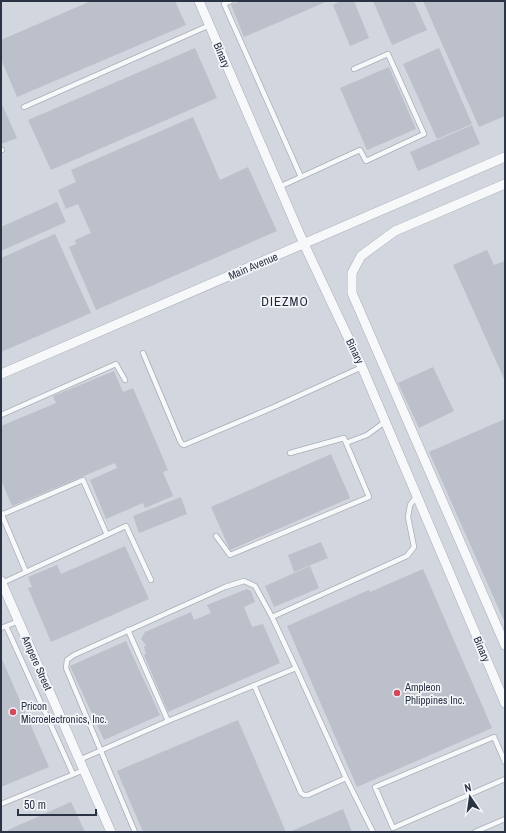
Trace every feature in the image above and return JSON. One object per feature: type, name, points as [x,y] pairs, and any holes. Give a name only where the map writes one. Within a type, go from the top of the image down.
[{"type":"street","name":"Binary","points":[[199,1],[304,244],[386,421],[505,703]]},
{"type":"street","name":"Main Avenue","points":[[1,374],[505,157]]},
{"type":"street","points":[[505,184],[395,231],[361,256],[352,273],[352,293],[505,645]]},
{"type":"street","name":"Ampere Street","points":[[1,582],[111,832]]},
{"type":"lane","points":[[231,1],[224,4],[301,177]]},
{"type":"lane","points":[[24,107],[210,25]]},
{"type":"lane","points":[[279,187],[360,150],[366,161],[424,134],[388,54],[354,69]]},
{"type":"lane","points":[[144,353],[180,441],[184,445],[274,407],[362,367]]},
{"type":"lane","points":[[1,415],[116,364],[125,380]]},
{"type":"lane","points":[[346,443],[367,435],[386,421]]},
{"type":"lane","points":[[216,536],[230,555],[368,497],[344,438],[290,453]]},
{"type":"lane","points":[[26,572],[1,514],[83,480],[106,535]]},
{"type":"lane","points":[[272,617],[407,556],[414,547],[408,517],[410,505],[417,496]]},
{"type":"lane","points":[[1,582],[126,526],[151,580]]},
{"type":"lane","points":[[135,832],[66,668],[67,660],[74,655],[128,630],[225,587],[244,581],[255,586],[272,617],[346,778],[373,832]]},
{"type":"lane","points":[[19,621],[3,627],[73,774]]},
{"type":"lane","points":[[128,630],[168,721]]},
{"type":"lane","points":[[79,760],[296,668]]},
{"type":"lane","points":[[254,685],[301,793],[308,795],[346,778]]},
{"type":"lane","points":[[505,762],[494,737],[375,787],[394,830],[505,779]]},
{"type":"lane","points":[[1,804],[84,770]]},
{"type":"lane","points":[[475,832],[505,819]]},
{"type":"shaded area","points":[[1,1],[505,1],[505,832],[1,832]]},
{"type":"building","points":[[91,1],[175,1],[186,25],[17,97],[1,59],[1,40]]},
{"type":"building","points":[[241,1],[328,1],[244,37],[231,5]]},
{"type":"building","points":[[341,1],[354,1],[369,38],[350,46],[333,5]]},
{"type":"building","points":[[373,1],[414,1],[427,30],[392,45]]},
{"type":"building","points":[[423,1],[505,1],[505,116],[479,127]]},
{"type":"building","points":[[195,48],[217,98],[51,170],[28,120]]},
{"type":"building","points":[[439,48],[472,124],[437,139],[403,64]]},
{"type":"building","points":[[389,67],[416,129],[367,150],[340,88]]},
{"type":"building","points":[[1,102],[17,138],[1,144]]},
{"type":"building","points":[[193,117],[220,180],[248,167],[277,231],[96,310],[69,247],[76,244],[75,240],[91,233],[78,204],[66,209],[58,190],[76,182],[71,170]]},
{"type":"building","points":[[472,125],[480,144],[418,171],[410,152]]},
{"type":"building","points":[[57,202],[66,222],[1,251],[1,227]]},
{"type":"building","points":[[55,234],[91,313],[1,352],[1,258]]},
{"type":"building","points":[[487,250],[494,265],[505,261],[505,381],[453,265]]},
{"type":"building","points":[[433,367],[454,411],[419,428],[398,383]]},
{"type":"building","points":[[114,371],[123,392],[133,388],[168,470],[163,472],[173,496],[145,508],[143,503],[106,519],[90,480],[117,468],[115,463],[12,506],[1,480],[1,426],[56,403],[53,396]]},
{"type":"building","points":[[505,419],[505,623],[429,452]]},
{"type":"building","points":[[331,454],[350,498],[230,550],[211,507]]},
{"type":"building","points":[[181,497],[187,514],[139,533],[133,516]]},
{"type":"building","points":[[321,542],[328,558],[294,572],[288,555]]},
{"type":"building","points":[[125,546],[149,599],[51,642],[28,588],[32,587],[28,577],[57,565],[61,574]]},
{"type":"building","points":[[310,566],[319,588],[274,607],[265,586]]},
{"type":"building","name":"Ampleon Phlippines Inc.","points":[[423,569],[492,728],[357,787],[287,626],[369,590],[370,592]]},
{"type":"building","points":[[247,589],[251,591],[255,602],[244,607],[252,627],[263,624],[280,663],[168,712],[144,655],[146,654],[144,647],[146,645],[141,639],[145,632],[191,612],[194,620],[211,613],[207,605]]},
{"type":"building","points":[[126,641],[160,715],[104,740],[70,666]]},
{"type":"building","name":"Pricon Microelectronics, Inc.","points":[[1,657],[49,767],[1,787]]},
{"type":"building","points":[[238,720],[286,832],[143,832],[117,771]]},
{"type":"building","points":[[71,802],[85,832],[9,832],[8,830]]},
{"type":"building","points":[[343,809],[352,832],[289,832]]},
{"type":"place","name":"Ampleon Phlippines Inc.","points":[[397,693]]},
{"type":"place","name":"Pricon Microelectronics, Inc.","points":[[13,712]]},
{"type":"district","name":"DIEZMO","points":[[285,301]]}]
